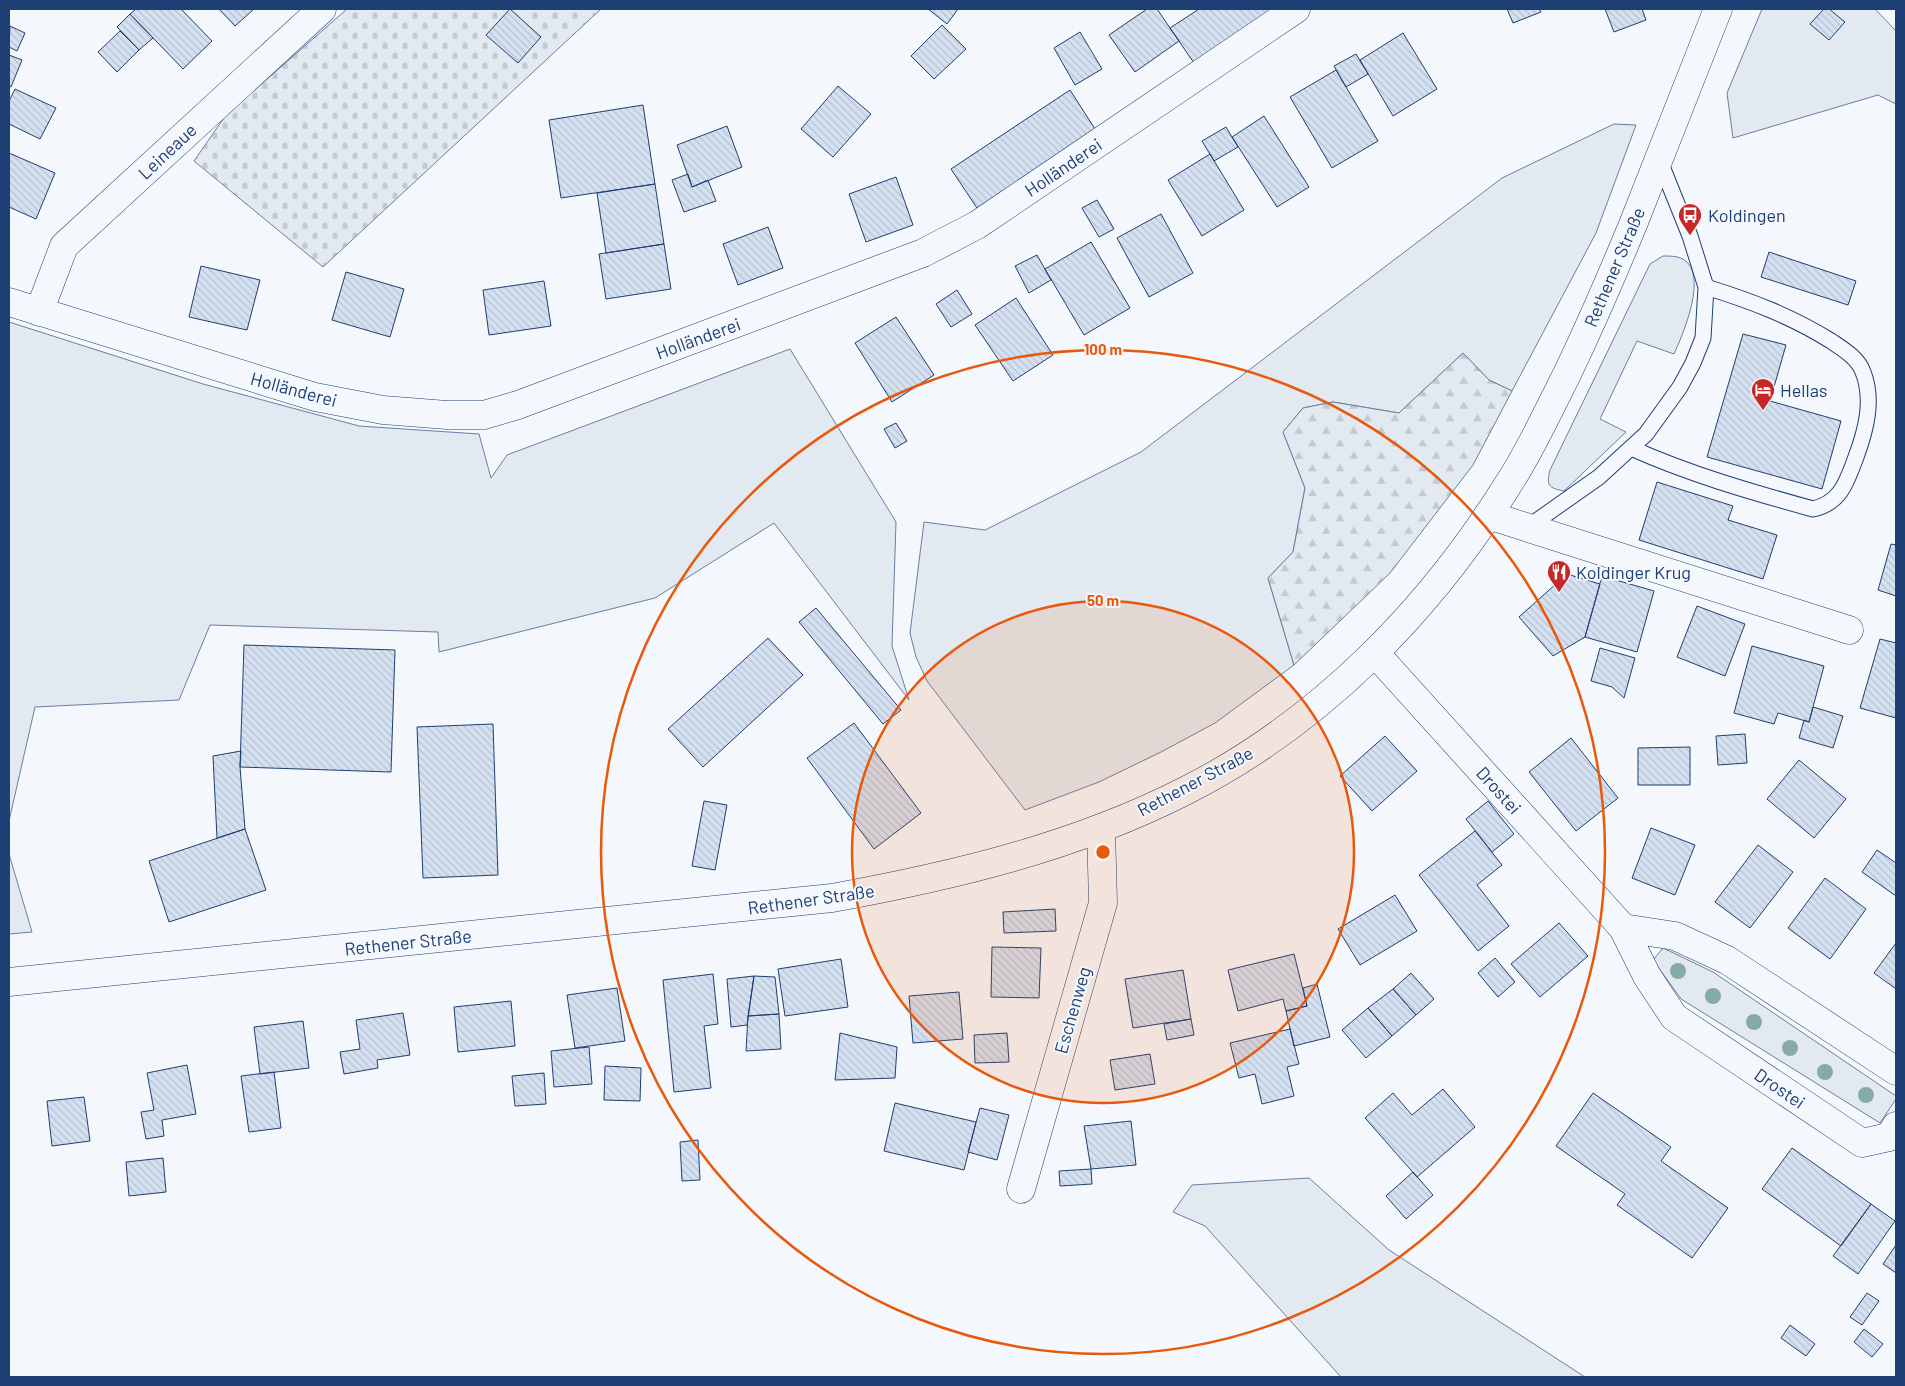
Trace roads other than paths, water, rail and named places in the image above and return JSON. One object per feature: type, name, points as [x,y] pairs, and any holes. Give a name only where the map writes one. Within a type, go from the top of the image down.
[{"type":"street","name":"Leineaue","points":[[39,312],[64,246],[322,9]]},
{"type":"street","name":"Holländerei","points":[[9,302],[315,397],[383,410],[447,415],[484,415],[518,406],[923,253],[977,226],[1296,9]]},
{"type":"street","name":"Rethener Straße","points":[[9,982],[832,898],[897,887],[962,872],[1025,854],[1101,828],[1187,790],[1260,747],[1334,691],[1375,653],[1416,609],[1448,571],[1488,515],[1534,440],[1601,303],[1718,9]]},
{"type":"street","points":[[1488,515],[1849,630]]},
{"type":"street","name":"Drostei","points":[[1375,653],[1623,928],[1647,976],[1674,1017],[1862,1143],[1889,1137],[1896,1126]]},
{"type":"street","name":"Eschenweg","points":[[1021,1188],[1103,903],[1101,828]]},
{"type":"street","points":[[1623,928],[1675,936],[1727,960],[1896,1071]]},
{"type":"lane","points":[[1528,527],[1599,477],[1646,434],[1680,387],[1702,338],[1706,287],[1690,236],[1659,158]]},
{"type":"lane","points":[[1631,448],[1695,474],[1813,509],[1824,507],[1844,487],[1860,446],[1869,412],[1868,387],[1863,370],[1849,353],[1805,325],[1751,300],[1706,287]]},
{"type":"place","name":"Koldingen","points":[[1690,236]]},
{"type":"place","name":"Hellas","points":[[1763,411]]},
{"type":"place","name":"Koldinger Krug","points":[[1559,593]]}]
